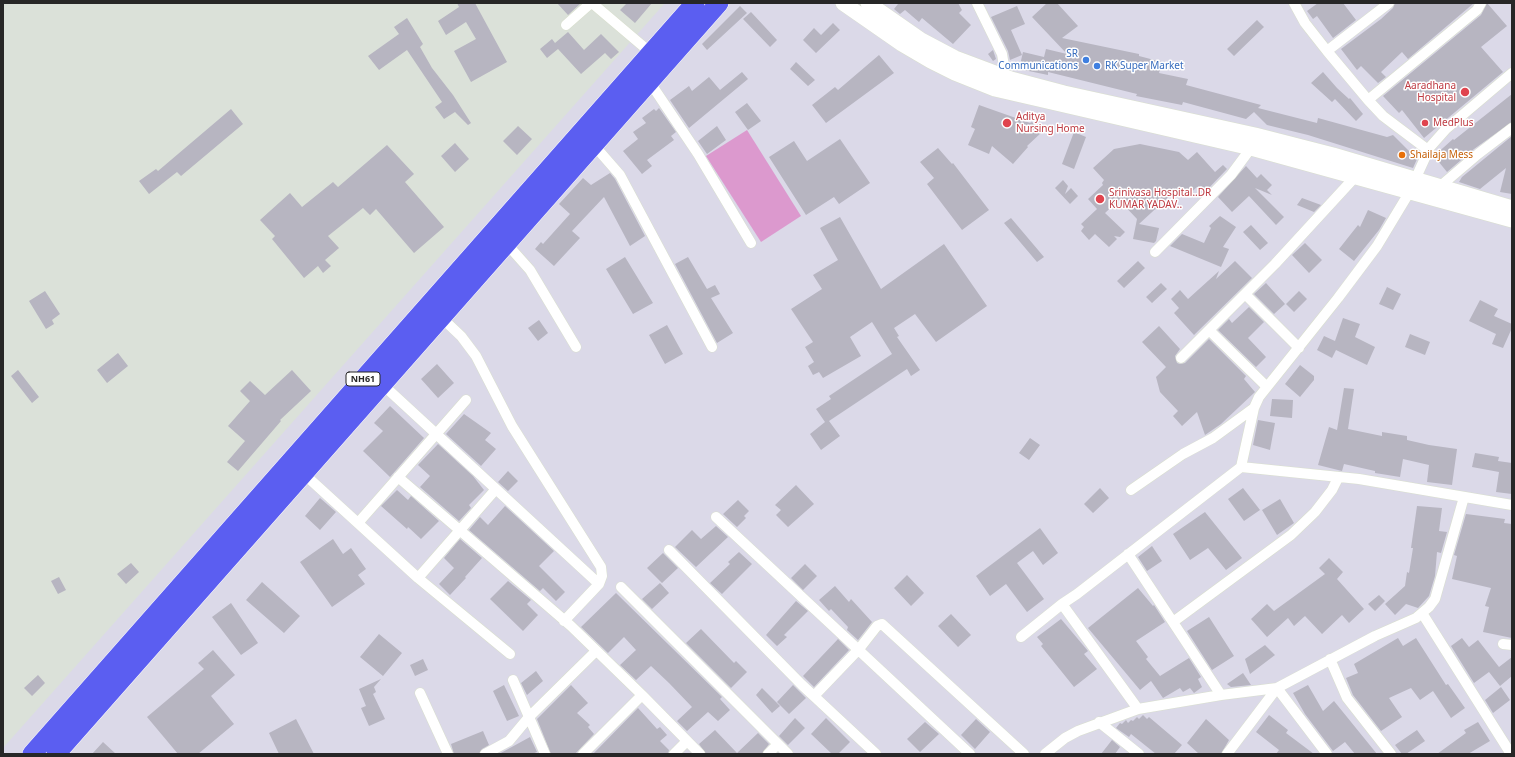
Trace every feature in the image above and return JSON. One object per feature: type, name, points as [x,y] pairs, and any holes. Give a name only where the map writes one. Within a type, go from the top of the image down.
[{"type":"highway","name":"NH61","points":[[32,754],[695,3]]},
{"type":"highway","name":"NH61","points":[[56,754],[719,3]]},
{"type":"street","points":[[566,25],[592,3],[651,53]]},
{"type":"street","points":[[843,3],[917,45],[955,58],[998,82],[1064,93],[1253,142],[1435,193],[1512,208]]},
{"type":"street","points":[[868,3],[917,45]]},
{"type":"street","points":[[977,3],[1002,54],[1004,66],[998,82]]},
{"type":"street","points":[[1294,3],[1306,23],[1327,51],[1368,100],[1383,116],[1428,150]]},
{"type":"street","points":[[1327,51],[1389,3]]},
{"type":"street","points":[[1368,100],[1478,9],[1481,3]]},
{"type":"street","points":[[1021,637],[1241,467],[1254,408],[1260,397],[1377,246],[1412,187],[1428,150],[1446,129],[1512,73]]},
{"type":"street","points":[[649,81],[698,154],[752,243]]},
{"type":"street","points":[[1435,193],[1512,128]]},
{"type":"street","points":[[1253,142],[1355,176],[1412,187]]},
{"type":"street","points":[[1155,252],[1231,175],[1253,142]]},
{"type":"street","points":[[593,144],[620,175],[712,347]]},
{"type":"street","points":[[1181,358],[1245,294],[1355,176]]},
{"type":"street","points":[[1435,193],[1512,220]]},
{"type":"street","points":[[506,243],[530,270],[576,347]]},
{"type":"street","points":[[1245,294],[1299,348]]},
{"type":"street","points":[[441,317],[461,336],[476,356],[512,426],[566,509],[601,567],[602,576],[600,584],[564,621]]},
{"type":"street","points":[[1209,330],[1267,387]]},
{"type":"street","points":[[382,384],[600,584]]},
{"type":"street","points":[[358,523],[437,435],[466,400]]},
{"type":"street","points":[[1131,490],[1183,454],[1214,438],[1254,408]]},
{"type":"street","points":[[1241,467],[1359,479],[1512,505]]},
{"type":"street","points":[[303,473],[418,578],[510,654]]},
{"type":"street","points":[[398,477],[564,621],[642,695],[700,754]]},
{"type":"street","points":[[1173,622],[1291,535],[1316,512],[1332,490],[1338,478]]},
{"type":"street","points":[[418,578],[496,489]]},
{"type":"street","points":[[1045,754],[1065,738],[1099,722],[1138,708],[1277,688],[1330,659],[1416,618],[1429,607],[1434,599],[1464,497]]},
{"type":"street","points":[[716,517],[970,754]]},
{"type":"street","points":[[669,550],[814,696],[876,754]]},
{"type":"street","points":[[1128,554],[1221,695]]},
{"type":"street","points":[[621,587],[788,754]]},
{"type":"street","points":[[1062,604],[1138,708]]},
{"type":"street","points":[[1422,613],[1511,754]]},
{"type":"street","points":[[814,696],[859,649],[877,626],[884,625],[1024,754]]},
{"type":"street","points":[[485,754],[501,747],[509,741],[529,717],[596,651]]},
{"type":"street","points":[[1330,659],[1347,698],[1391,754]]},
{"type":"street","points":[[513,680],[545,754]]},
{"type":"street","points":[[1277,688],[1323,752]]},
{"type":"street","points":[[1227,754],[1277,688]]},
{"type":"street","points":[[420,693],[448,754]]},
{"type":"street","points":[[583,754],[642,695]]},
{"type":"street","points":[[1099,722],[1140,754]]},
{"type":"street","points":[[674,754],[687,741]]},
{"type":"street","points":[[768,754],[778,744]]},
{"type":"shaded area","points":[[3,3],[665,3],[3,748]]},
{"type":"shaded area","points":[[747,130],[801,216],[761,242],[706,156]]},
{"type":"building","points":[[457,3],[475,3],[507,62],[471,82],[454,51],[476,39],[466,22],[446,35],[438,21],[459,7]]},
{"type":"building","points":[[557,3],[581,3],[568,15]]},
{"type":"building","points":[[627,3],[652,3],[635,23],[620,10]]},
{"type":"building","points":[[897,3],[958,3],[962,10],[959,13],[971,25],[953,44],[922,18],[919,22],[905,10],[900,14],[894,9],[898,4]]},
{"type":"building","points":[[1047,3],[1057,3],[1078,26],[1062,38],[1139,54],[1139,56],[1162,62],[1159,73],[1188,79],[1186,85],[1261,105],[1258,108],[1317,123],[1318,118],[1387,137],[1393,135],[1417,159],[1413,168],[1308,135],[1267,125],[1254,112],[1246,119],[1183,102],[1182,105],[1136,96],[1137,94],[1048,72],[1048,75],[1019,69],[1023,52],[1044,57],[1046,49],[1067,54],[1032,17]]},
{"type":"building","points":[[1318,3],[1343,3],[1356,20],[1333,38],[1317,16],[1313,19],[1307,11]]},
{"type":"building","points":[[1395,3],[1474,3],[1408,59],[1402,52],[1381,72],[1386,77],[1378,83],[1361,66],[1357,70],[1341,49],[1381,19],[1393,8]]},
{"type":"building","points":[[1487,3],[1507,26],[1481,47],[1503,72],[1424,138],[1402,110],[1399,113],[1383,96],[1481,15]]},
{"type":"building","points":[[740,6],[747,13],[707,50],[702,44]]},
{"type":"building","points":[[1017,6],[1025,24],[1011,30],[1022,55],[1010,60],[1008,51],[991,17]]},
{"type":"building","points":[[751,12],[777,40],[770,47],[743,19]]},
{"type":"building","points":[[407,18],[423,44],[420,47],[432,68],[453,95],[471,123],[468,125],[455,112],[444,119],[435,107],[442,102],[407,50],[379,70],[368,56],[399,34],[394,27]]},
{"type":"building","points":[[1257,20],[1264,27],[1234,56],[1227,49]]},
{"type":"building","points":[[833,23],[840,30],[816,53],[803,40],[814,28],[821,35]]},
{"type":"building","points":[[568,32],[584,50],[601,34],[619,52],[611,59],[605,53],[581,74],[558,49],[547,58],[540,49],[552,39],[555,43]]},
{"type":"building","points":[[993,50],[996,59],[993,61],[988,54]]},
{"type":"building","points":[[879,55],[894,73],[826,123],[812,105],[835,87],[838,90]]},
{"type":"building","points":[[796,62],[815,80],[808,86],[790,69]]},
{"type":"building","points":[[742,72],[748,79],[689,128],[670,100],[689,86],[692,91],[709,77],[720,90]]},
{"type":"building","points":[[1323,72],[1337,88],[1349,99],[1350,98],[1363,114],[1356,121],[1335,99],[1332,102],[1311,83]]},
{"type":"building","points":[[1512,94],[1512,122],[1474,149],[1447,172],[1434,156],[1453,139],[1454,140]]},
{"type":"building","points":[[747,103],[761,121],[748,130],[735,112]]},
{"type":"building","points":[[979,105],[1030,123],[1032,122],[1042,132],[1027,146],[1028,147],[1013,164],[992,146],[989,154],[968,145],[975,129],[971,127]]},
{"type":"building","points":[[659,108],[676,132],[671,136],[674,140],[647,160],[652,166],[642,174],[623,151],[638,139],[633,132],[646,123],[642,118],[654,109],[656,111]]},
{"type":"building","points":[[231,109],[243,124],[181,176],[177,172],[149,194],[139,181],[156,169],[158,171]]},
{"type":"building","points":[[518,126],[532,139],[517,155],[503,141]]},
{"type":"building","points":[[717,126],[726,140],[707,154],[698,141]]},
{"type":"building","points":[[1074,132],[1086,137],[1074,169],[1062,164]]},
{"type":"building","points":[[1512,136],[1512,194],[1500,192],[1506,168],[1480,189],[1459,182],[1462,177]]},
{"type":"building","points":[[840,139],[870,183],[839,204],[834,197],[806,215],[769,157],[794,141],[807,161]]},
{"type":"building","points":[[455,143],[469,159],[455,172],[441,156]]},
{"type":"building","points":[[1140,144],[1179,152],[1188,160],[1197,152],[1215,172],[1223,165],[1227,169],[1206,191],[1201,186],[1199,188],[1197,187],[1187,196],[1179,194],[1176,190],[1139,224],[1159,228],[1156,241],[1154,243],[1133,239],[1137,219],[1119,200],[1105,213],[1125,232],[1120,237],[1114,236],[1117,239],[1109,247],[1095,234],[1089,240],[1081,231],[1084,227],[1081,224],[1097,209],[1088,199],[1103,185],[1102,183],[1104,180],[1093,168],[1114,149]]},
{"type":"building","points":[[387,145],[414,174],[405,182],[444,227],[414,253],[376,209],[370,215],[363,208],[328,236],[339,248],[325,260],[331,266],[323,273],[318,266],[304,278],[272,239],[275,236],[260,220],[290,193],[302,207],[333,182],[338,187]]},
{"type":"building","points":[[938,148],[952,164],[953,163],[989,210],[962,230],[927,184],[934,178],[920,162]]},
{"type":"building","points":[[1246,166],[1257,178],[1261,174],[1272,185],[1267,190],[1272,195],[1255,188],[1284,217],[1276,225],[1249,196],[1232,212],[1218,197]]},
{"type":"building","points":[[610,173],[615,179],[645,236],[630,246],[604,197],[572,231],[580,238],[554,266],[535,249],[541,242],[543,244],[570,214],[559,204],[583,178],[591,185]]},
{"type":"building","points":[[1063,180],[1068,186],[1065,194],[1071,188],[1078,196],[1070,204],[1055,188]]},
{"type":"building","points":[[1302,198],[1321,205],[1314,212],[1297,205]]},
{"type":"building","points":[[1368,210],[1386,218],[1379,230],[1354,261],[1339,249],[1358,225],[1360,227]]},
{"type":"building","points":[[1220,216],[1236,227],[1223,247],[1229,249],[1221,267],[1170,246],[1182,234],[1204,243],[1211,228],[1209,226]]},
{"type":"building","points":[[840,217],[881,289],[944,244],[987,306],[936,342],[915,314],[894,328],[899,336],[897,337],[920,370],[911,376],[907,369],[829,421],[840,436],[821,450],[810,434],[825,422],[816,409],[831,399],[829,396],[892,354],[872,322],[850,337],[861,356],[823,378],[819,372],[813,375],[808,366],[814,362],[805,347],[813,342],[791,309],[822,289],[813,275],[838,260],[820,228]]},
{"type":"building","points":[[1011,218],[1044,257],[1037,262],[1004,223]]},
{"type":"building","points":[[1251,225],[1268,243],[1260,250],[1243,232]]},
{"type":"building","points":[[1305,243],[1322,260],[1309,273],[1292,255]]},
{"type":"building","points":[[625,257],[653,303],[633,314],[606,269]]},
{"type":"building","points":[[688,257],[707,289],[715,285],[720,294],[711,298],[733,333],[717,343],[675,264]]},
{"type":"building","points":[[1138,261],[1145,268],[1124,288],[1117,281]]},
{"type":"building","points":[[1235,261],[1252,278],[1194,335],[1174,313],[1179,308],[1171,299],[1180,290],[1188,299],[1219,271],[1216,279]]},
{"type":"building","points":[[1161,283],[1167,289],[1152,303],[1146,297]]},
{"type":"building","points":[[1266,283],[1285,304],[1274,314],[1254,294]]},
{"type":"building","points":[[1387,287],[1401,294],[1393,310],[1379,304]]},
{"type":"building","points":[[45,291],[60,314],[52,320],[54,324],[46,329],[29,301]]},
{"type":"building","points":[[1299,291],[1307,299],[1294,312],[1286,304]]},
{"type":"building","points":[[1480,300],[1498,309],[1494,316],[1512,324],[1512,328],[1503,348],[1492,344],[1496,334],[1469,321]]},
{"type":"building","points":[[1249,307],[1264,322],[1248,338],[1266,357],[1256,367],[1218,330],[1229,319],[1232,323]]},
{"type":"building","points":[[1343,318],[1360,324],[1355,337],[1375,347],[1367,365],[1336,350],[1332,358],[1317,350],[1324,336],[1335,341]]},
{"type":"building","points":[[539,320],[548,333],[538,341],[528,328]]},
{"type":"building","points":[[667,325],[683,354],[665,364],[649,335]]},
{"type":"building","points":[[1159,326],[1180,349],[1175,356],[1177,363],[1185,363],[1209,339],[1246,376],[1244,379],[1255,392],[1221,424],[1205,435],[1197,412],[1182,426],[1173,416],[1178,411],[1160,392],[1156,377],[1166,367],[1142,342]]},
{"type":"building","points":[[1410,334],[1430,342],[1425,355],[1405,347]]},
{"type":"building","points":[[118,353],[128,366],[107,383],[97,370]]},
{"type":"building","points":[[437,364],[454,383],[438,398],[421,379]]},
{"type":"building","points":[[1300,365],[1314,376],[1314,380],[1300,397],[1285,384]]},
{"type":"building","points":[[18,370],[39,397],[32,403],[11,376]]},
{"type":"building","points":[[292,370],[311,391],[280,420],[281,421],[238,471],[227,462],[245,441],[228,426],[250,401],[240,391],[250,381],[265,395]]},
{"type":"building","points":[[1344,388],[1354,389],[1348,429],[1382,436],[1382,432],[1407,436],[1407,440],[1457,449],[1452,485],[1427,482],[1429,465],[1403,459],[1400,477],[1375,473],[1375,471],[1344,464],[1342,471],[1318,465],[1329,427],[1337,430]]},
{"type":"building","points":[[1272,399],[1293,400],[1292,418],[1270,416]]},
{"type":"building","points":[[390,406],[424,438],[390,477],[363,451],[383,431],[374,423]]},
{"type":"building","points":[[464,414],[491,433],[485,440],[496,449],[481,466],[446,434]]},
{"type":"building","points":[[1258,420],[1275,423],[1270,450],[1253,445]]},
{"type":"building","points":[[1030,438],[1040,445],[1029,460],[1019,453]]},
{"type":"building","points":[[438,444],[473,476],[484,490],[469,505],[471,508],[459,521],[420,487],[430,476],[418,465]]},
{"type":"building","points":[[1475,453],[1499,457],[1498,461],[1512,463],[1512,494],[1496,492],[1499,472],[1472,467]]},
{"type":"building","points":[[508,471],[518,481],[508,491],[498,482]]},
{"type":"building","points":[[796,485],[814,504],[788,527],[776,515],[781,510],[775,505]]},
{"type":"building","points":[[1100,488],[1109,498],[1093,513],[1084,504]]},
{"type":"building","points":[[1243,488],[1260,510],[1244,521],[1228,499]]},
{"type":"building","points":[[397,490],[408,500],[411,496],[439,521],[421,539],[381,506]]},
{"type":"building","points":[[320,498],[336,512],[320,530],[305,516]]},
{"type":"building","points":[[1280,499],[1294,523],[1277,535],[1262,510]]},
{"type":"building","points":[[738,500],[749,511],[744,516],[746,518],[737,527],[723,514]]},
{"type":"building","points":[[505,506],[554,551],[539,566],[565,592],[556,601],[543,588],[540,591],[469,530],[480,517],[488,525]]},
{"type":"building","points":[[1417,506],[1442,508],[1439,531],[1447,532],[1441,553],[1437,552],[1435,576],[1429,596],[1418,608],[1406,604],[1395,615],[1385,604],[1405,586],[1407,572],[1409,573],[1413,548],[1411,548]]},
{"type":"building","points":[[1205,512],[1242,558],[1226,570],[1208,548],[1190,560],[1173,534]]},
{"type":"building","points":[[1466,514],[1505,519],[1504,523],[1512,524],[1512,638],[1483,632],[1489,607],[1485,606],[1491,588],[1452,579],[1457,556],[1454,555]]},
{"type":"building","points":[[716,526],[728,537],[696,567],[675,547],[692,530],[701,539]]},
{"type":"building","points":[[1040,528],[1058,553],[1043,565],[1033,551],[1017,563],[1044,599],[1027,612],[1006,584],[990,596],[976,576]]},
{"type":"building","points":[[333,539],[343,554],[351,548],[366,569],[358,575],[365,584],[332,607],[300,562]]},
{"type":"building","points":[[460,539],[482,558],[450,595],[439,584],[454,568],[444,558]]},
{"type":"building","points":[[1152,546],[1162,561],[1147,571],[1138,557]]},
{"type":"building","points":[[739,552],[752,564],[722,594],[710,583],[730,564],[728,562]]},
{"type":"building","points":[[663,553],[678,568],[662,583],[647,568]]},
{"type":"building","points":[[1329,558],[1343,572],[1337,579],[1364,609],[1349,623],[1342,615],[1322,634],[1305,616],[1294,626],[1288,618],[1267,637],[1251,619],[1267,604],[1274,611],[1325,574],[1319,568]]},
{"type":"building","points":[[131,563],[139,572],[126,584],[117,574]]},
{"type":"building","points":[[805,564],[817,576],[803,590],[791,578]]},
{"type":"building","points":[[907,575],[924,593],[911,606],[894,588]]},
{"type":"building","points":[[59,577],[66,590],[58,594],[51,581]]},
{"type":"building","points":[[508,581],[531,600],[527,604],[538,615],[523,631],[490,599]]},
{"type":"building","points":[[262,582],[300,616],[284,633],[246,600]]},
{"type":"building","points":[[660,583],[669,593],[652,609],[642,599]]},
{"type":"building","points":[[835,586],[849,602],[851,599],[872,622],[858,640],[847,630],[848,627],[831,609],[829,611],[819,600]]},
{"type":"building","points":[[1138,588],[1153,606],[1154,605],[1165,622],[1136,641],[1148,657],[1146,659],[1160,676],[1189,658],[1201,677],[1198,679],[1202,687],[1194,693],[1190,688],[1183,692],[1180,688],[1163,698],[1151,681],[1140,690],[1088,628]]},
{"type":"building","points":[[616,593],[722,697],[720,699],[730,710],[718,721],[708,712],[687,731],[677,721],[692,707],[669,683],[651,666],[636,680],[620,665],[636,650],[624,637],[608,653],[581,627]]},
{"type":"building","points":[[1379,595],[1385,601],[1375,611],[1368,604]]},
{"type":"building","points":[[796,601],[808,611],[784,635],[787,637],[777,646],[766,635]]},
{"type":"building","points":[[231,603],[258,643],[241,655],[212,617]]},
{"type":"building","points":[[951,614],[971,635],[958,647],[938,626]]},
{"type":"building","points":[[1209,617],[1234,656],[1212,670],[1187,631]]},
{"type":"building","points":[[1061,619],[1088,651],[1084,654],[1097,669],[1074,687],[1041,646],[1043,644],[1037,637]]},
{"type":"building","points":[[701,629],[734,663],[736,661],[747,672],[731,688],[686,643]]},
{"type":"building","points":[[379,634],[402,653],[383,676],[360,657]]},
{"type":"building","points":[[1398,638],[1403,646],[1416,638],[1446,685],[1448,684],[1465,708],[1451,718],[1433,691],[1420,700],[1411,688],[1389,698],[1402,717],[1381,731],[1353,695],[1346,678],[1358,673],[1354,664]]},
{"type":"building","points":[[1462,638],[1469,647],[1478,640],[1499,667],[1512,657],[1512,676],[1500,686],[1489,672],[1474,683],[1451,646]]},
{"type":"building","points":[[838,639],[849,650],[814,687],[803,676]]},
{"type":"building","points":[[1265,645],[1275,655],[1250,674],[1245,659]]},
{"type":"building","points":[[213,650],[235,675],[211,696],[234,724],[198,754],[178,754],[147,717],[204,669],[198,663]]},
{"type":"building","points":[[423,659],[428,670],[415,676],[410,665]]},
{"type":"building","points":[[536,671],[543,681],[527,695],[521,683]]},
{"type":"building","points":[[1243,673],[1251,685],[1231,687],[1227,684]]},
{"type":"building","points":[[38,675],[45,683],[32,696],[24,688]]},
{"type":"building","points":[[381,679],[374,687],[376,692],[373,694],[385,719],[369,726],[361,708],[366,706],[359,689]]},
{"type":"building","points":[[504,685],[519,716],[507,721],[493,691]]},
{"type":"building","points":[[571,685],[588,703],[577,713],[590,725],[588,727],[594,734],[575,754],[551,754],[537,719]]},
{"type":"building","points":[[793,685],[806,698],[789,714],[777,702]]},
{"type":"building","points":[[1308,685],[1323,711],[1334,701],[1377,754],[1355,754],[1345,742],[1333,751],[1305,714],[1293,693]]},
{"type":"building","points":[[1501,687],[1510,700],[1493,713],[1485,700]]},
{"type":"building","points":[[762,688],[780,706],[772,713],[756,695]]},
{"type":"building","points":[[638,708],[657,729],[660,727],[667,735],[660,741],[669,750],[668,754],[593,754]]},
{"type":"building","points":[[1143,715],[1147,719],[1149,717],[1182,745],[1174,754],[1156,754],[1131,734],[1129,737],[1116,728],[1120,723],[1122,724],[1126,720],[1128,723],[1137,717],[1139,719]]},
{"type":"building","points":[[1269,715],[1288,730],[1286,733],[1314,754],[1276,754],[1279,750],[1256,732]]},
{"type":"building","points":[[795,718],[805,728],[788,745],[779,736]]},
{"type":"building","points":[[826,718],[850,742],[838,754],[832,754],[811,734]]},
{"type":"building","points":[[296,719],[314,754],[279,754],[269,733]]},
{"type":"building","points":[[976,719],[990,732],[975,749],[961,735]]},
{"type":"building","points":[[1206,719],[1229,740],[1221,754],[1199,754],[1187,743]]},
{"type":"building","points":[[925,722],[939,734],[920,752],[907,739]]},
{"type":"building","points":[[1478,722],[1490,741],[1468,754],[1437,754],[1466,733],[1464,730]]},
{"type":"building","points":[[715,730],[737,753],[758,733],[769,744],[762,754],[706,754],[699,744]]},
{"type":"building","points":[[1417,730],[1425,741],[1406,754],[1402,754],[1395,745]]},
{"type":"building","points":[[483,731],[489,745],[482,749],[479,754],[454,754],[451,744]]},
{"type":"building","points":[[530,737],[537,752],[532,754],[499,754]]},
{"type":"building","points":[[1112,740],[1120,747],[1115,754],[1101,754]]},
{"type":"building","points":[[103,742],[116,754],[92,754]]},
{"type":"place","name":"SR Communications","points":[[1086,60]]},
{"type":"place","name":"RK Super Market","points":[[1097,66]]},
{"type":"place","name":"Aaradhana Hospital","points":[[1465,92]]},
{"type":"place","name":"Aditya Nursing Home","points":[[1007,123]]},
{"type":"place","name":"MedPlus","points":[[1425,123]]},
{"type":"place","name":"Shailaja Mess","points":[[1402,155]]},
{"type":"place","name":"Srinivasa Hospital..DR KUMAR YADAV..","points":[[1100,199]]}]
